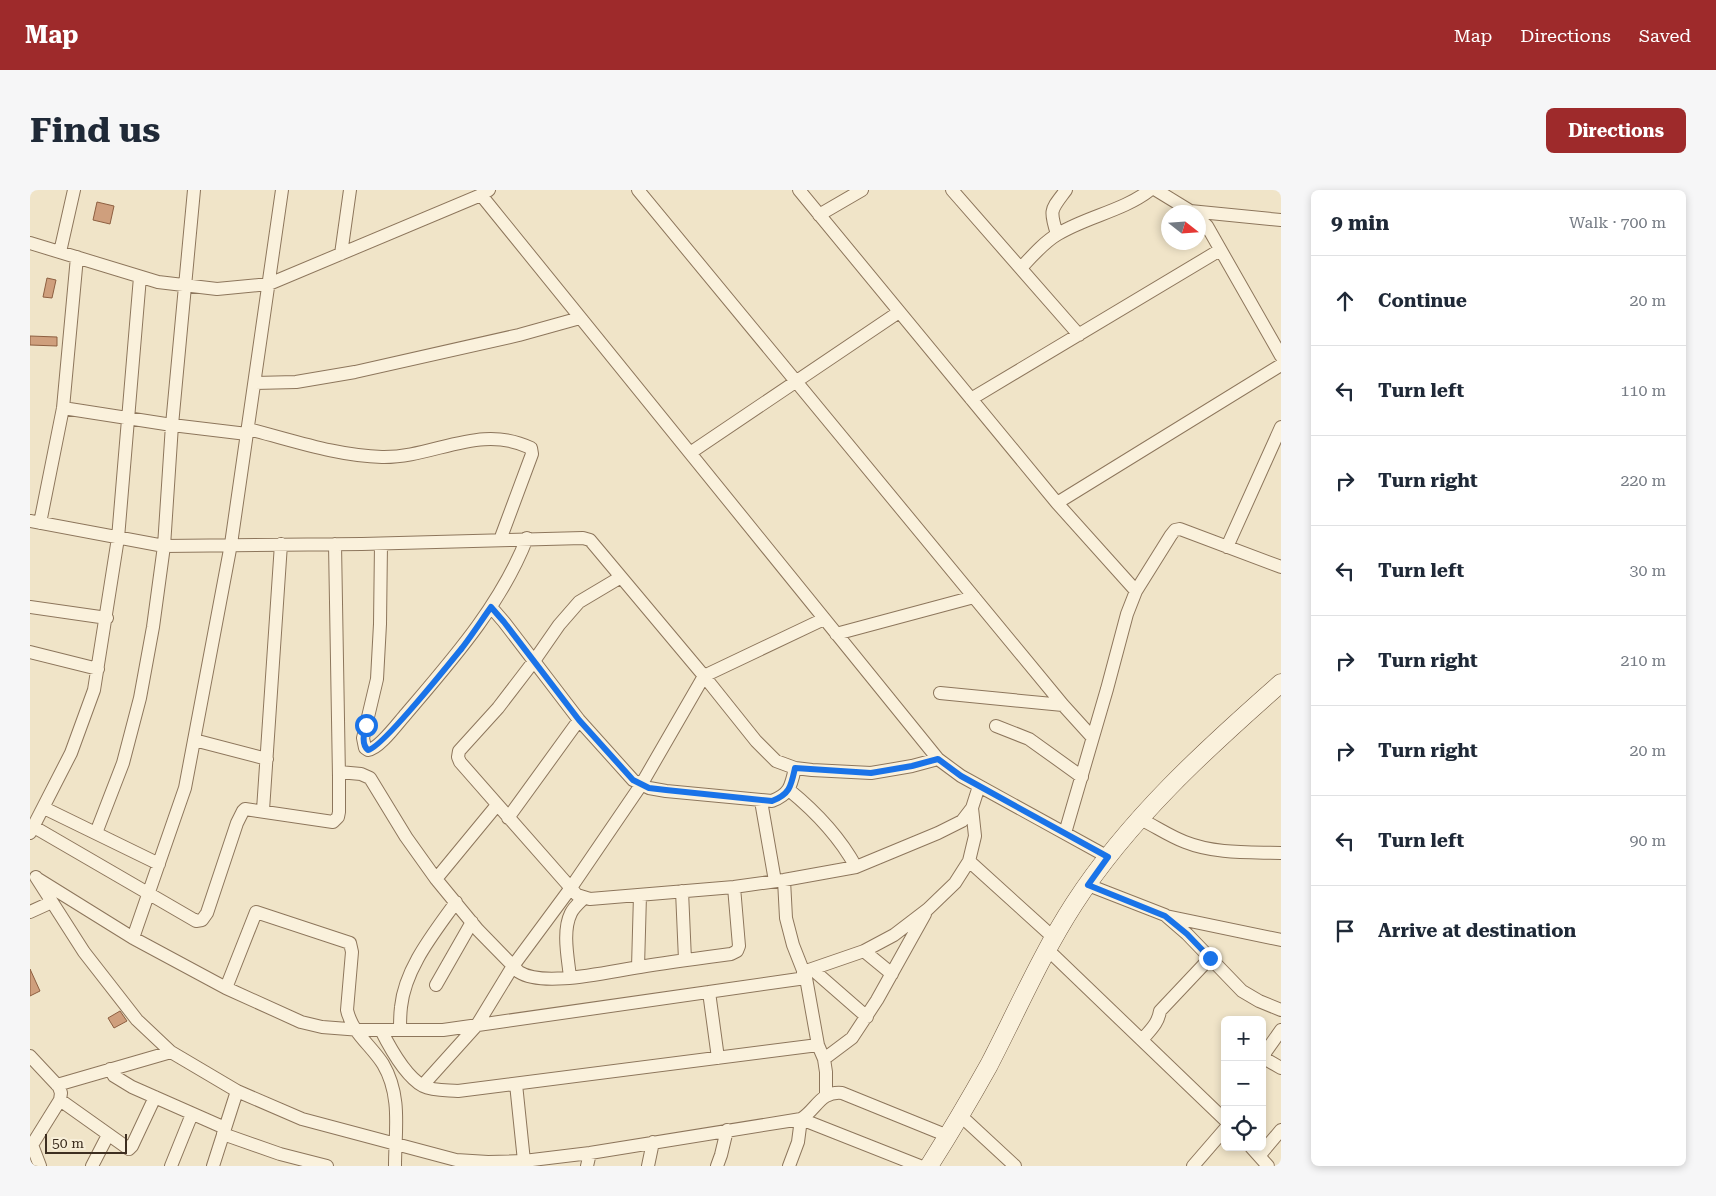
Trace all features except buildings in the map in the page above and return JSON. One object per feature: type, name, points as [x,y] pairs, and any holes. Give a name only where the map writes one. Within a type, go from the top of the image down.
[{"type":"main road","points":[[929,1166],[989,1064],[1050,943],[1075,903],[1108,857],[1140,819],[1191,766],[1281,683]]},
{"type":"street","points":[[60,252],[74,190]]},
{"type":"street","points":[[96,833],[123,763],[140,698],[153,627],[164,546],[172,425],[194,190]]},
{"type":"street","points":[[133,938],[183,794],[194,740],[231,544],[282,190]]},
{"type":"street","points":[[638,190],[1063,705],[1092,737]]},
{"type":"street","points":[[799,190],[1057,503],[1136,590]]},
{"type":"street","points":[[820,215],[862,190]]},
{"type":"street","points":[[952,190],[1079,334]]},
{"type":"street","points":[[1057,234],[1051,217],[1052,209],[1066,190]]},
{"type":"street","points":[[1021,268],[1045,243],[1057,234],[1088,219],[1121,208],[1150,190]]},
{"type":"street","points":[[1156,190],[1180,205]]},
{"type":"street","points":[[341,254],[351,191]]},
{"type":"street","points":[[30,243],[158,282],[217,289],[269,284],[485,193],[580,318],[938,759],[978,786],[1108,857]]},
{"type":"street","points":[[1206,215],[1281,220]]},
{"type":"street","points":[[1206,225],[1281,356]]},
{"type":"street","points":[[971,399],[1220,250]]},
{"type":"street","points":[[78,257],[63,408],[35,522],[164,546],[381,544],[532,538],[583,538],[590,540],[756,741],[776,761],[795,768],[871,773],[912,766],[938,759]]},
{"type":"street","points":[[140,277],[118,538],[107,618],[94,690],[73,749],[32,830],[196,921],[202,920],[208,913],[239,818],[245,809],[263,810],[333,822],[338,818],[343,772],[335,544]]},
{"type":"street","points":[[690,453],[899,312]]},
{"type":"street","points":[[255,383],[296,382],[355,372],[519,335],[580,318]]},
{"type":"street","points":[[1057,503],[1281,365]]},
{"type":"street","points":[[63,408],[172,425],[248,432],[317,447],[382,457],[402,456],[466,441],[490,438],[522,444],[531,448],[532,454],[500,540]]},
{"type":"street","points":[[1227,547],[1281,427]]},
{"type":"street","points":[[1065,833],[1127,614],[1136,590],[1175,530],[1180,530],[1281,567]]},
{"type":"street","points":[[381,544],[377,679],[363,738],[365,748],[368,750],[371,750],[386,737],[462,648],[492,609],[532,538]]},
{"type":"street","points":[[263,810],[281,544]]},
{"type":"street","points":[[621,577],[579,602],[559,625],[498,708],[459,751],[458,756],[460,762],[577,895],[584,898],[734,887],[780,881],[856,867],[962,821],[972,808]]},
{"type":"street","points":[[836,634],[974,597]]},
{"type":"street","points":[[30,607],[107,618]]},
{"type":"street","points":[[492,609],[579,720],[633,780],[641,785],[666,790],[772,801],[784,797],[789,790],[795,768]]},
{"type":"street","points":[[423,1086],[476,1025],[513,966],[570,888],[641,785],[704,676],[824,619]]},
{"type":"street","points":[[30,652],[98,668]]},
{"type":"street","points":[[940,693],[1063,705]]},
{"type":"street","points":[[508,818],[579,720]]},
{"type":"street","points":[[996,726],[1028,739],[1082,777]]},
{"type":"street","points":[[194,740],[267,759]]},
{"type":"street","points":[[343,772],[361,774],[370,778],[406,838],[436,879],[472,922],[513,966],[525,976],[536,978],[570,977],[737,951],[739,946],[734,887]]},
{"type":"street","points":[[33,875],[133,938],[226,988],[301,1022],[322,1027],[358,1030],[443,1030],[709,992],[807,973],[864,951],[894,935],[928,909],[955,883],[969,861],[975,836],[972,808],[978,786]]},
{"type":"street","points":[[789,790],[839,838],[856,867]]},
{"type":"street","points":[[761,801],[793,945],[807,973],[818,1045],[824,1059],[826,1095]]},
{"type":"street","points":[[436,879],[497,805]]},
{"type":"street","points":[[44,808],[159,864]]},
{"type":"street","points":[[1140,819],[1185,842],[1207,848],[1226,852],[1281,853]]},
{"type":"street","points":[[969,861],[1142,1040],[1221,1113]]},
{"type":"street","points":[[33,875],[84,952],[137,1020],[171,1052],[237,1091],[302,1118],[456,1160],[519,1163],[800,1119],[807,1115],[826,1095],[834,1092],[842,1093],[948,1136]]},
{"type":"street","points":[[1088,885],[1165,916],[1281,940]]},
{"type":"street","points":[[682,891],[685,960]]},
{"type":"street","points":[[638,967],[640,895]]},
{"type":"street","points":[[570,977],[567,928],[574,908],[584,898]]},
{"type":"street","points":[[30,912],[52,902]]},
{"type":"street","points":[[400,1030],[401,1006],[409,976],[424,947],[456,902]]},
{"type":"street","points":[[824,1059],[852,1038],[892,974],[928,909]]},
{"type":"street","points":[[226,988],[253,915],[256,912],[350,943],[352,952],[347,1010],[358,1030],[383,1065],[394,1088],[400,1145],[395,1166]]},
{"type":"street","points":[[1165,916],[1187,934],[1242,991],[1259,1001],[1281,1010]]},
{"type":"street","points":[[436,985],[472,922]]},
{"type":"street","points":[[864,951],[892,974]]},
{"type":"street","points":[[1142,1040],[1157,1023],[1160,1018],[1160,1011],[1210,958]]},
{"type":"street","points":[[807,973],[866,1017]]},
{"type":"street","points":[[709,992],[718,1058]]},
{"type":"street","points":[[378,1030],[410,1074],[423,1086],[458,1091],[818,1045]]},
{"type":"street","points":[[1266,1051],[1281,1030]]},
{"type":"street","points":[[57,1085],[171,1052]]},
{"type":"street","points":[[30,1056],[57,1085],[61,1093],[60,1100],[32,1145],[40,1166]]},
{"type":"street","points":[[1266,1059],[1281,1068]]},
{"type":"street","points":[[110,1069],[114,1076],[122,1082],[192,1114],[278,1160],[327,1166]]},
{"type":"street","points":[[516,1084],[519,1163]]},
{"type":"street","points":[[213,1166],[237,1091]]},
{"type":"street","points":[[60,1100],[129,1149],[155,1097]]},
{"type":"street","points":[[171,1166],[192,1114]]},
{"type":"street","points":[[960,1116],[1016,1166]]},
{"type":"street","points":[[789,1166],[798,1142],[800,1119]]},
{"type":"street","points":[[800,1119],[920,1166]]},
{"type":"street","points":[[717,1166],[727,1130]]},
{"type":"street","points":[[1268,1166],[1255,1152],[1281,1130]]},
{"type":"street","points":[[1193,1166],[1221,1134]]},
{"type":"street","points":[[92,1166],[108,1135]]},
{"type":"street","points":[[648,1166],[653,1142]]},
{"type":"street","points":[[34,1153],[52,1166]]},
{"type":"street","points":[[587,1166],[590,1153]]},
{"type":"route","points":[[366,725],[363,738],[365,748],[371,750],[386,737],[462,648],[491,607],[579,720],[633,780],[641,785],[649,788],[772,801],[784,797],[789,790],[795,768],[871,773],[912,766],[938,759],[961,776],[1108,857],[1088,885],[1165,916],[1187,934],[1210,958]]}]
